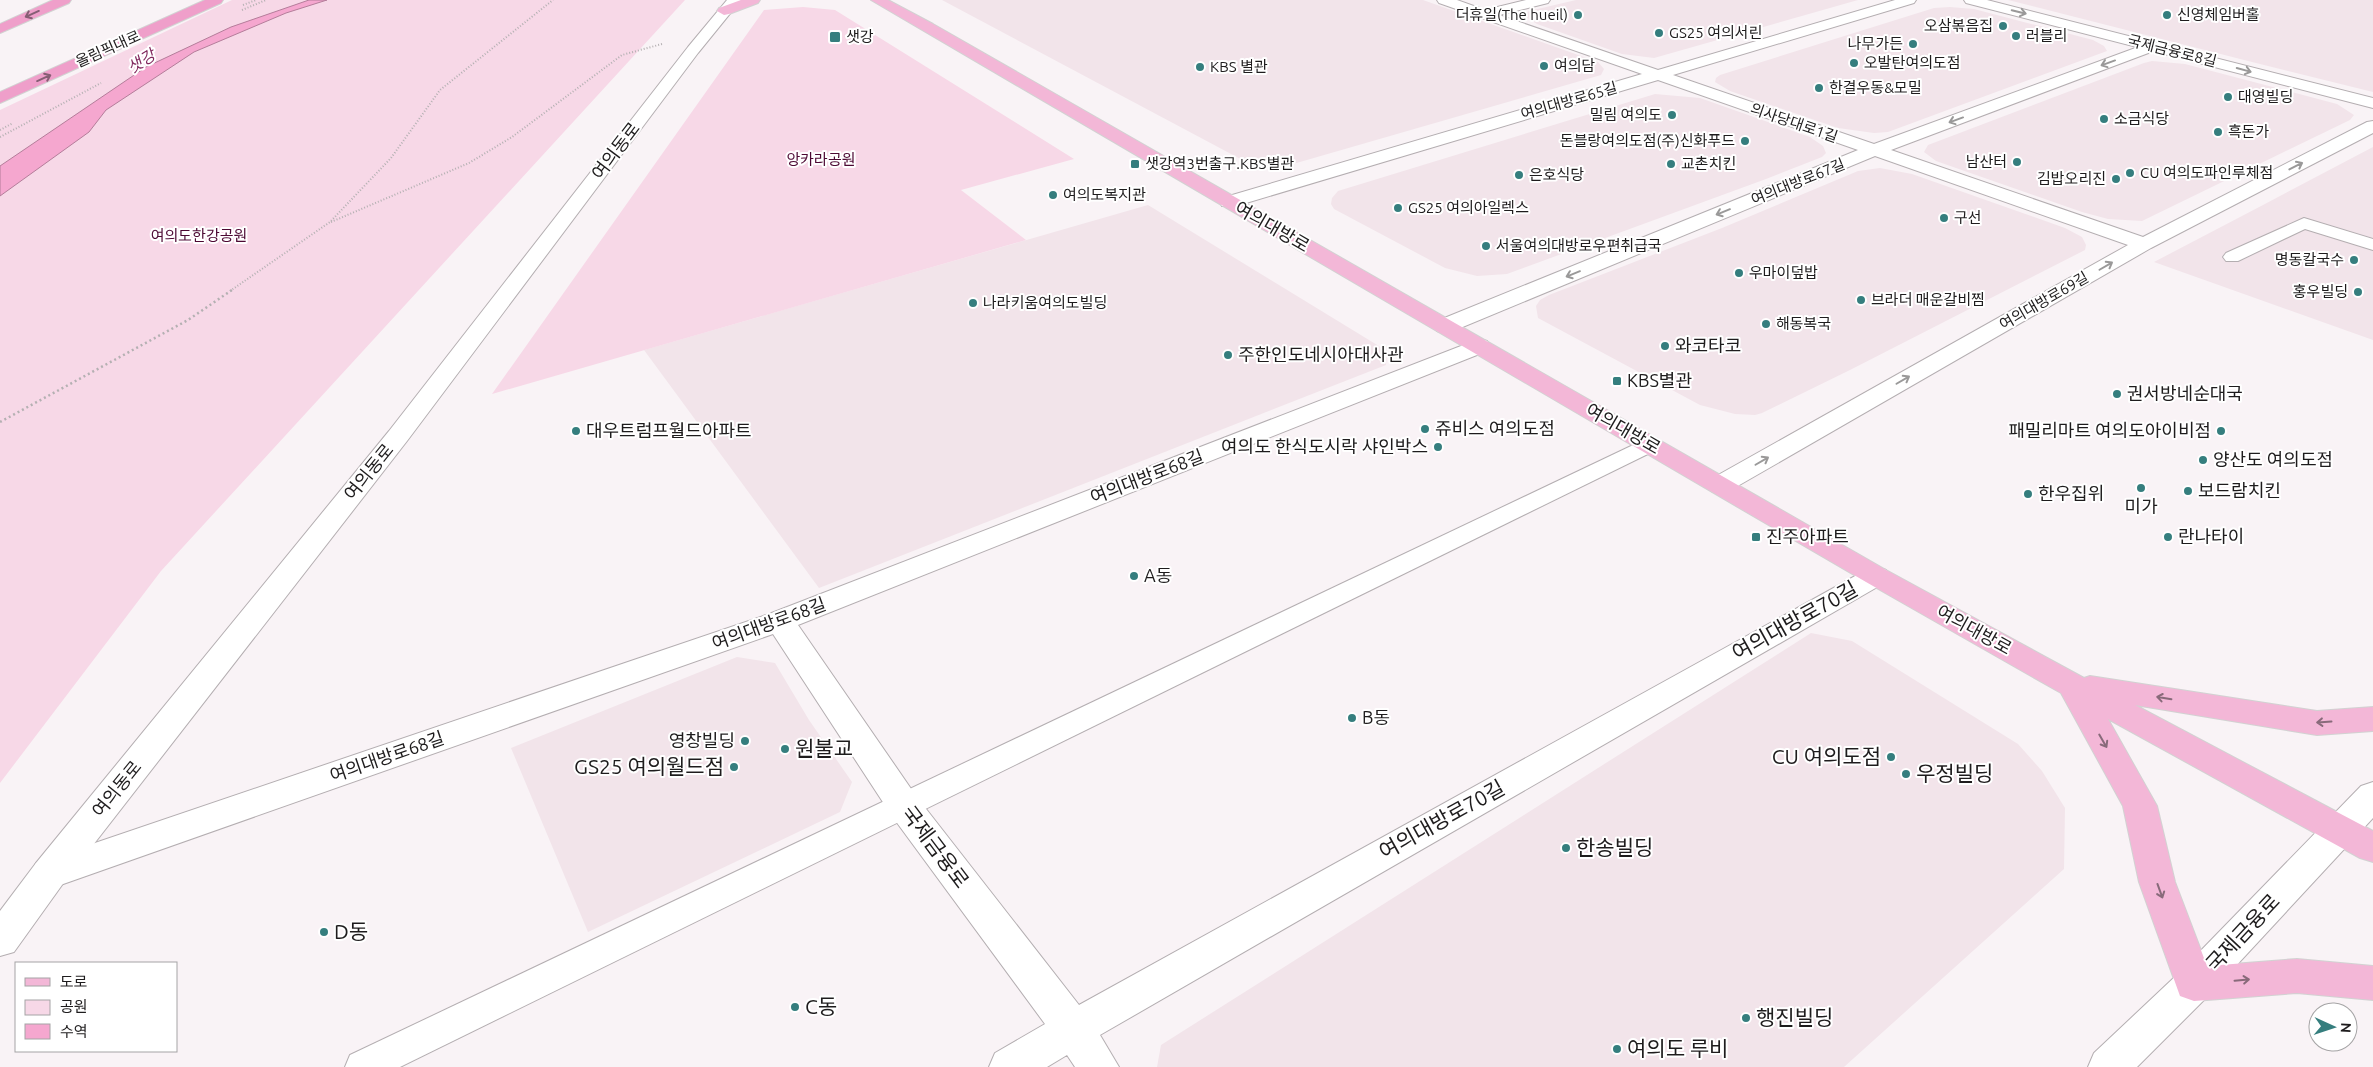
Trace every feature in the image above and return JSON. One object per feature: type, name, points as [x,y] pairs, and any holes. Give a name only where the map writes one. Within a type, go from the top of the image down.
[{"type":"highway","points":[[0,29],[64,0]]},
{"type":"highway","name":"올림픽대로","points":[[0,98],[216,0]]},
{"type":"main road","points":[[729,5],[753,0]]},
{"type":"main road","points":[[865,0],[883,1]]},
{"type":"main road","name":"여의대방로","points":[[883,1],[1876,576],[2218,766],[2373,848]]},
{"type":"main road","points":[[2070,683],[2317,723],[2373,718]]},
{"type":"main road","points":[[2070,683],[2140,806],[2157,882],[2194,984],[2297,976],[2373,984]]},
{"type":"street","name":"의사당대로1길","points":[[1444,0],[2144,244]]},
{"type":"street","points":[[1484,14],[1543,0]]},
{"type":"street","name":"여의대방로65길","points":[[1229,202],[1909,0]]},
{"type":"street","name":"국제금융로8길","points":[[1972,0],[2373,103]]},
{"type":"street","name":"여의동로","points":[[0,940],[49,874],[398,436],[729,5]]},
{"type":"street","name":"여의대방로67길","points":[[1445,326],[1874,150],[2154,46]]},
{"type":"street","name":"여의대방로69길","points":[[1720,485],[2144,244],[2373,126]]},
{"type":"street","name":"여의대방로68길","points":[[49,874],[780,621],[1479,346]]},
{"type":"street","name":"여의대방로70길","points":[[1010,1067],[1073,1029],[1876,576]]},
{"type":"street","name":"국제금융로","points":[[780,621],[904,806],[1073,1029],[1098,1067]]},
{"type":"street","name":"국제금융로","points":[[2109,1067],[2194,984],[2373,794]]},
{"type":"lane","points":[[2232,258],[2304,223],[2373,245]]},
{"type":"lane","points":[[363,1067],[1650,444]]},
{"type":"path","points":[[330,222],[391,158],[440,90],[554,0]]},
{"type":"path","points":[[0,422],[188,320],[330,222],[469,162],[512,137],[622,55],[648,46],[702,38]]},
{"type":"shaded area","points":[[942,0],[1423,0],[1598,62],[1604,69],[1601,75],[1293,164],[1264,166],[1248,163]]},
{"type":"shaded area","points":[[1576,0],[1858,0],[1654,58],[1622,54],[1537,24],[1524,16],[1529,11]]},
{"type":"shaded area","points":[[2008,0],[2373,0],[2373,92],[2252,62]]},
{"type":"shaded area","points":[[1934,8],[1974,9],[2093,40],[2104,46],[2107,51],[1888,132],[1874,133],[1838,128],[1730,91],[1715,82],[1716,78],[1720,75]]},
{"type":"shaded area","points":[[2152,61],[2185,64],[2337,104],[2354,115],[2350,120],[2142,221],[2108,219],[2082,212],[1936,161],[1924,152],[1928,145]]},
{"type":"shaded area","points":[[1655,94],[1700,98],[1810,137],[1823,146],[1826,153],[1822,157],[1766,179],[1507,274],[1477,276],[1445,268],[1334,209],[1331,204],[1332,198],[1338,191]]},
{"type":"shaded area","points":[[2373,147],[2373,340],[2154,262],[2263,205]]},
{"type":"shaded area","points":[[1880,168],[1912,174],[2065,228],[2082,237],[2086,245],[2085,250],[1850,370],[1755,415],[1735,414],[1700,405],[1538,318],[1536,306],[1540,300],[1549,295],[1722,228],[1858,171]]},
{"type":"shaded area","points":[[1148,205],[1387,351],[1386,365],[819,588],[644,350]]},
{"type":"shaded area","points":[[1811,633],[1852,641],[2018,744],[2042,771],[2065,808],[2064,869],[1844,1067],[1157,1067],[1161,1045]]},
{"type":"shaded area","points":[[737,657],[775,663],[809,720],[852,782],[840,812],[588,932],[511,748]]},
{"type":"green space","name":"여의도한강공원","points":[[232,0],[685,0],[161,571],[0,783],[0,110]]},
{"type":"green space","name":"앙카라공원","points":[[803,7],[835,10],[1074,159],[961,190],[1026,240],[492,394],[764,10]]},
{"type":"water","points":[[309,0],[327,0],[286,13],[194,52],[106,110],[89,132],[0,196],[0,166],[146,67],[231,27]]},
{"type":"place","name":"더휴일(The hueil)","points":[[1578,15]]},
{"type":"place","name":"신영체임버홀","points":[[2167,15]]},
{"type":"place","name":"오삼볶음집","points":[[2003,26]]},
{"type":"place","name":"GS25 여의서린","points":[[1659,33]]},
{"type":"place","name":"러블리","points":[[2016,36]]},
{"type":"place","name":"샛강","points":[[835,37]]},
{"type":"place","name":"나무가든","points":[[1913,44]]},
{"type":"place","name":"오발탄여의도점","points":[[1854,63]]},
{"type":"place","name":"여의담","points":[[1544,66]]},
{"type":"place","name":"KBS 별관","points":[[1200,67]]},
{"type":"place","name":"한결우동&모밀","points":[[1819,88]]},
{"type":"place","name":"대영빌딩","points":[[2228,97]]},
{"type":"place","name":"밀림 여의도","points":[[1672,115]]},
{"type":"place","name":"소금식당","points":[[2104,119]]},
{"type":"place","name":"흑돈가","points":[[2218,132]]},
{"type":"place","name":"돈블랑여의도점(주)신화푸드","points":[[1745,141]]},
{"type":"place","name":"남산터","points":[[2017,162]]},
{"type":"place","name":"샛강역3번출구.KBS별관","points":[[1135,164]]},
{"type":"place","name":"교촌치킨","points":[[1671,164]]},
{"type":"place","name":"CU 여의도파인루체점","points":[[2130,173]]},
{"type":"place","name":"은호식당","points":[[1519,175]]},
{"type":"place","name":"김밥오리진","points":[[2116,179]]},
{"type":"place","name":"여의도복지관","points":[[1053,195]]},
{"type":"place","name":"GS25 여의아일렉스","points":[[1398,208]]},
{"type":"place","name":"구선","points":[[1944,218]]},
{"type":"place","name":"서울여의대방로우편취급국","points":[[1486,246]]},
{"type":"place","name":"명동칼국수","points":[[2354,260]]},
{"type":"place","name":"우마이덮밥","points":[[1739,273]]},
{"type":"place","name":"홍우빌딩","points":[[2358,292]]},
{"type":"place","name":"브라더 매운갈비찜","points":[[1861,300]]},
{"type":"place","name":"나라키움여의도빌딩","points":[[973,303]]},
{"type":"place","name":"해동복국","points":[[1766,324]]},
{"type":"place","name":"와코타코","points":[[1665,346]]},
{"type":"place","name":"주한인도네시아대사관","points":[[1228,355]]},
{"type":"place","name":"KBS별관","points":[[1617,381]]},
{"type":"place","name":"권서방네순대국","points":[[2117,394]]},
{"type":"place","name":"쥬비스 여의도점","points":[[1425,429]]},
{"type":"place","name":"대우트럼프월드아파트","points":[[576,431]]},
{"type":"place","name":"패밀리마트 여의도아이비점","points":[[2221,431]]},
{"type":"place","name":"여의도 한식도시락 샤인박스","points":[[1438,447]]},
{"type":"place","name":"양산도 여의도점","points":[[2203,460]]},
{"type":"place","name":"미가","points":[[2141,488]]},
{"type":"place","name":"보드람치킨","points":[[2188,491]]},
{"type":"place","name":"한우집위","points":[[2028,494]]},
{"type":"place","name":"진주아파트","points":[[1756,537]]},
{"type":"place","name":"란나타이","points":[[2168,537]]},
{"type":"place","name":"A동","points":[[1134,576]]},
{"type":"place","name":"B동","points":[[1352,718]]},
{"type":"place","name":"영창빌딩","points":[[745,741]]},
{"type":"place","name":"원불교","points":[[785,749]]},
{"type":"place","name":"CU 여의도점","points":[[1891,757]]},
{"type":"place","name":"GS25 여의월드점","points":[[734,767]]},
{"type":"place","name":"우정빌딩","points":[[1906,774]]},
{"type":"place","name":"한송빌딩","points":[[1566,848]]},
{"type":"place","name":"D동","points":[[324,932]]},
{"type":"place","name":"C동","points":[[795,1007]]},
{"type":"place","name":"행진빌딩","points":[[1746,1018]]},
{"type":"place","name":"여의도 루비","points":[[1617,1049]]}]
